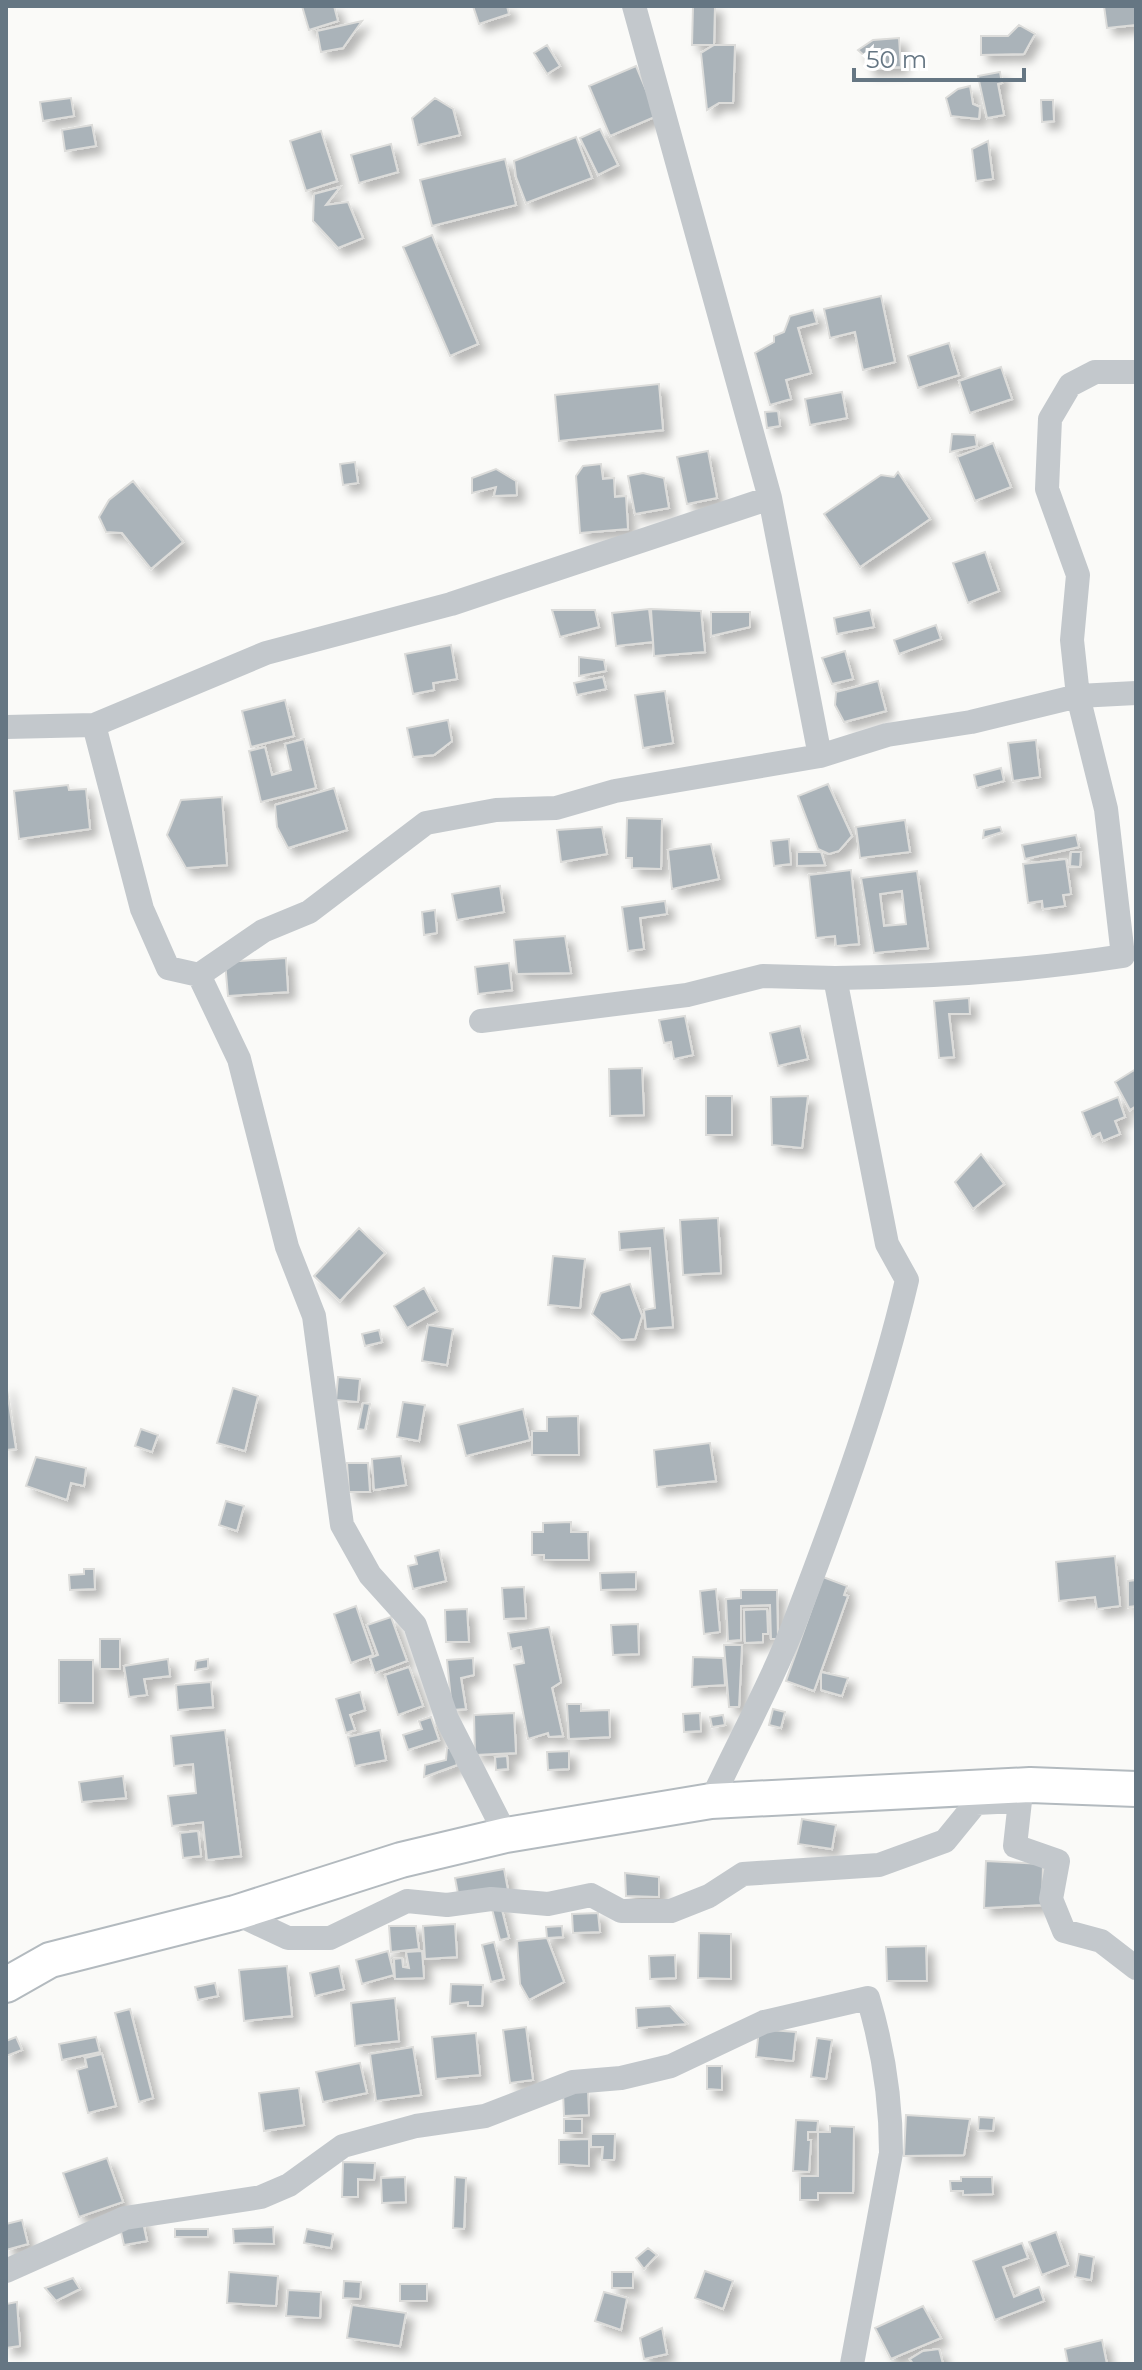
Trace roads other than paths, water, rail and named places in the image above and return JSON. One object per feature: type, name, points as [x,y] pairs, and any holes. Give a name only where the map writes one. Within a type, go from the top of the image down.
[{"type":"main road","points":[[6,1985],[50,1960],[235,1913],[401,1860],[506,1835],[711,1801],[1030,1785],[1136,1789]]},
{"type":"street","points":[[634,6],[770,498],[820,756]]},
{"type":"street","points":[[481,1021],[687,995],[763,976],[951,977],[1040,969],[1123,956],[1106,809],[1078,696],[1072,640],[1078,575],[1047,489],[1050,419],[1070,385],[1095,372],[1136,372]]},
{"type":"street","points":[[6,727],[94,725],[266,653],[451,604],[770,498]]},
{"type":"street","points":[[94,725],[142,909],[168,968],[199,975],[263,931],[309,912],[426,823],[496,810],[556,808],[615,791],[820,756],[887,735],[971,722],[1078,696],[1136,693]]},
{"type":"street","points":[[199,975],[239,1059],[287,1247],[314,1316],[342,1525],[370,1575],[415,1625],[447,1719],[506,1835]]},
{"type":"street","points":[[711,1801],[798,1615],[841,1504],[886,1371],[907,1280],[887,1244],[835,978]]},
{"type":"street","points":[[235,1913],[288,1938],[330,1938],[407,1901],[447,1905],[491,1899],[548,1904],[591,1895],[621,1911],[671,1911],[709,1896],[743,1874],[879,1865],[945,1841],[976,1803],[1020,1801],[1015,1846],[1058,1861],[1051,1899],[1064,1931],[1101,1941],[1136,1968]]},
{"type":"street","points":[[6,2271],[125,2218],[261,2197],[289,2185],[343,2146],[371,2137],[485,2116],[573,2082],[621,2078],[671,2066],[764,2022],[868,1998],[880,2038],[891,2122],[891,2153],[852,2364]]}]
